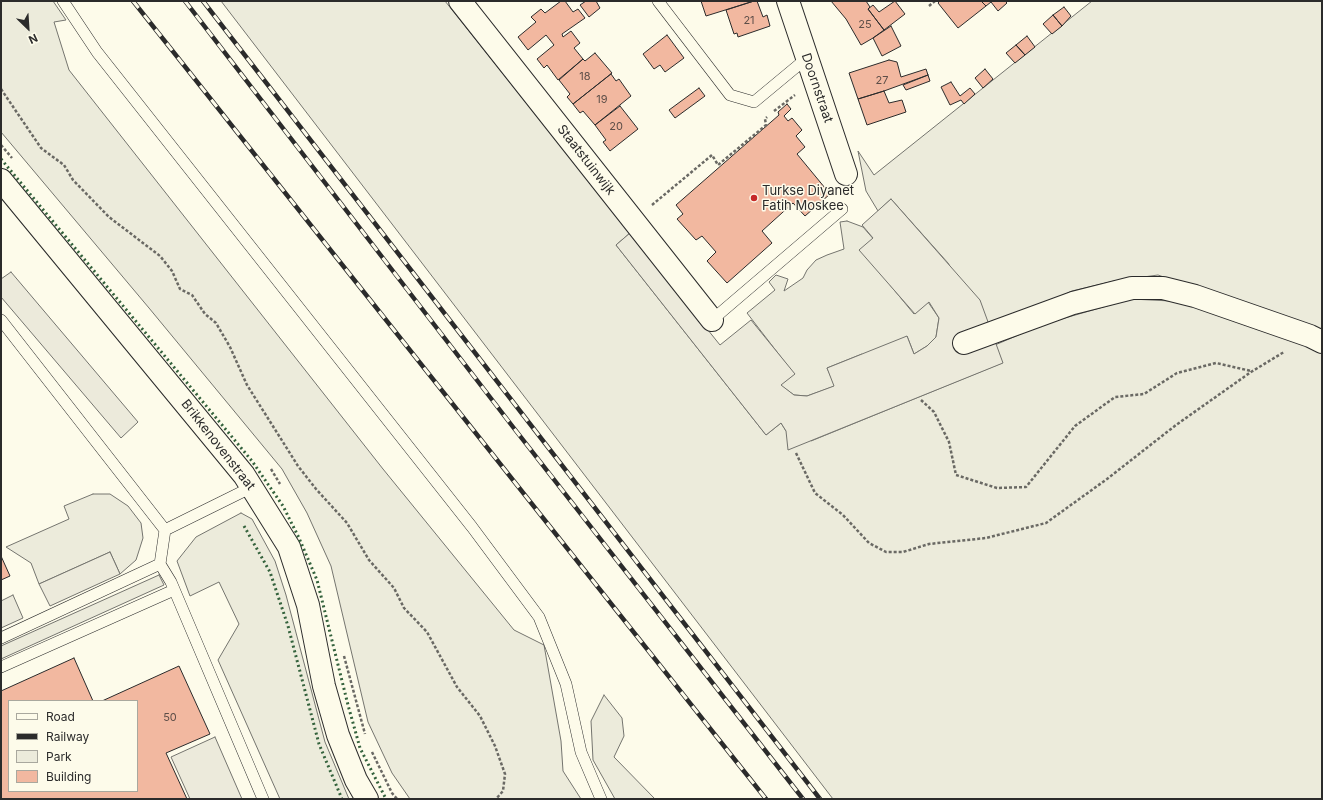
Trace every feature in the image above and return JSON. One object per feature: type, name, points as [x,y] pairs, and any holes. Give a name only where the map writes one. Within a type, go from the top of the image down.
[{"type":"street","name":"Staatstuinwijk","points":[[460,1],[712,320]]},
{"type":"street","name":"Doornstraat","points":[[788,1],[846,174]]},
{"type":"street","name":"Brikkenovenstraat","points":[[1,180],[244,475],[289,547],[308,605],[324,686],[338,735],[356,780],[367,799]]},
{"type":"street","points":[[964,343],[1073,303],[1132,288],[1163,288],[1194,296],[1316,339]]},
{"type":"lane","points":[[63,1],[97,52],[472,527],[539,617],[566,684],[581,752],[601,799]]},
{"type":"lane","points":[[658,1],[730,95],[754,102],[807,58]]},
{"type":"lane","points":[[712,320],[842,209]]},
{"type":"lane","points":[[1,320],[165,530],[160,564],[174,590],[263,799]]},
{"type":"lane","points":[[165,530],[252,487]]},
{"type":"lane","points":[[1,638],[160,564]]},
{"type":"lane","points":[[1,667],[174,590]]},
{"type":"path","points":[[929,6],[935,1]]},
{"type":"path","points":[[1,89],[42,148],[64,165],[72,180],[109,217],[160,256],[172,272],[180,289],[192,295],[205,314],[216,323],[230,347],[247,385],[298,466],[316,489],[347,523],[369,560],[394,588],[404,608],[427,632],[457,687],[480,716],[495,746],[505,774],[502,791],[496,799]]},
{"type":"path","points":[[652,206],[712,155],[718,165],[766,125],[764,119],[800,90]]},
{"type":"path","points":[[796,453],[815,493],[843,515],[870,543],[886,552],[903,552],[929,544],[986,538],[1046,523],[1107,479],[1176,425],[1251,372],[1316,339]]},
{"type":"path","points":[[921,400],[934,412],[949,442],[956,475],[997,488],[1026,487],[1075,426],[1115,397],[1144,394],[1177,373],[1216,363],[1251,372]]},
{"type":"green space","points":[[1,1],[53,1],[66,20],[54,22],[69,70],[383,469],[514,630],[544,645],[561,741],[563,771],[581,799],[410,799],[392,773],[368,722],[331,566],[307,513],[282,469],[1,132]]},
{"type":"green space","points":[[221,1],[445,1],[630,233],[616,245],[766,435],[781,423],[786,431],[803,424],[811,441],[1002,363],[995,345],[1044,324],[1131,299],[1191,302],[1322,350],[1322,799],[833,799]]},
{"type":"green space","points":[[1092,1],[1322,1],[1322,333],[1158,275],[1114,281],[1072,291],[992,327],[984,322],[948,263],[891,199],[878,211],[866,191],[858,151],[874,175]]},
{"type":"green space","points":[[847,221],[863,227],[903,273],[890,285],[914,314],[928,302],[939,318],[936,337],[927,346],[914,354],[907,336],[870,372],[862,354],[827,368],[835,386],[807,396],[794,395],[780,385],[794,374],[747,313],[775,290],[769,282],[776,275],[788,279],[784,291],[803,278],[807,270],[816,260],[844,249],[840,222]]},
{"type":"green space","points":[[93,494],[110,494],[128,506],[141,523],[143,538],[136,560],[120,574],[110,552],[39,584],[31,563],[6,547],[69,519],[64,506]]},
{"type":"green space","points":[[241,513],[252,519],[275,561],[286,595],[325,742],[349,799],[280,799],[218,660],[239,624],[219,582],[190,596],[177,561],[196,537]]},
{"type":"green space","points":[[159,575],[164,585],[1,659],[1,646]]},
{"type":"green space","points":[[604,695],[622,718],[624,736],[614,757],[655,799],[615,799],[593,760],[591,721]]},
{"type":"shaded area","points":[[891,199],[980,300],[1003,363],[788,450],[786,431],[781,423],[766,435],[616,245],[630,233],[720,345],[751,320],[795,374],[781,385],[794,395],[807,396],[834,386],[827,368],[907,336],[914,354],[927,346],[936,337],[939,318],[929,302],[915,314],[859,250],[873,238],[862,225]]},
{"type":"shaded area","points":[[11,272],[138,422],[121,438],[1,297],[1,279]]},
{"type":"shaded area","points":[[110,552],[120,574],[50,606],[39,584]]},
{"type":"shaded area","points":[[13,595],[23,618],[1,628],[1,601]]},
{"type":"shaded area","points":[[215,737],[242,799],[190,799],[171,757]]},
{"type":"building","points":[[561,1],[565,1],[573,12],[578,9],[585,18],[562,34],[563,37],[571,31],[580,43],[574,48],[583,59],[558,80],[547,65],[544,68],[537,59],[554,45],[546,35],[528,50],[518,37],[536,22],[531,17],[541,9],[545,13]]},
{"type":"building","points":[[586,1],[596,1],[600,8],[589,17],[580,5]]},
{"type":"building","points":[[701,1],[754,1],[706,16]]},
{"type":"building","points":[[757,1],[763,17],[767,15],[770,26],[738,37],[737,33],[734,34],[726,10]]},
{"type":"building","points":[[831,1],[866,1],[870,7],[868,9],[884,30],[861,45],[846,19]]},
{"type":"building","points":[[895,1],[905,14],[884,30],[868,9],[873,5],[879,12]]},
{"type":"building","points":[[940,1],[981,1],[986,6],[958,28],[938,3]]},
{"type":"building","points":[[981,1],[1005,1],[1007,3],[998,11],[991,2],[986,6]]},
{"type":"building","points":[[1064,7],[1071,16],[1062,26],[1053,15]]},
{"type":"building","points":[[1053,15],[1062,26],[1052,34],[1043,24]]},
{"type":"building","points":[[891,26],[901,46],[882,56],[873,38]]},
{"type":"building","points":[[667,35],[684,58],[665,72],[660,65],[654,69],[643,54]]},
{"type":"building","points":[[1027,36],[1035,47],[1025,55],[1016,45]]},
{"type":"building","points":[[1016,45],[1025,55],[1015,63],[1006,53]]},
{"type":"building","points":[[595,53],[612,73],[573,104],[567,97],[570,94],[559,80],[583,59],[585,61]]},
{"type":"building","points":[[889,60],[897,62],[901,77],[926,69],[928,75],[858,99],[849,73]]},
{"type":"building","points":[[985,69],[993,79],[983,88],[975,78]]},
{"type":"building","points":[[611,74],[616,81],[619,79],[631,96],[595,125],[583,111],[580,113],[573,104]]},
{"type":"building","points":[[928,75],[930,81],[906,90],[903,85]]},
{"type":"building","points":[[951,82],[960,96],[970,88],[975,94],[964,104],[961,100],[950,105],[941,87]]},
{"type":"building","points":[[699,88],[705,96],[675,118],[669,110]]},
{"type":"building","points":[[884,91],[889,103],[902,100],[906,112],[867,125],[858,99]]},
{"type":"building","name":"Turkse Diyanet Fatih Moskee","points":[[787,104],[791,109],[784,116],[788,121],[792,118],[802,130],[796,136],[805,147],[797,154],[830,194],[805,216],[793,203],[762,231],[772,243],[727,283],[707,261],[716,252],[702,236],[696,240],[677,219],[683,214],[676,205],[779,115],[778,112]]},
{"type":"building","points":[[620,106],[638,129],[610,151],[603,142],[606,140],[595,125]]},
{"type":"building","points":[[1,556],[10,576],[1,580]]},
{"type":"building","points":[[74,658],[93,700],[8,700],[8,792],[138,792],[138,700],[104,700],[179,666],[210,734],[166,753],[187,799],[1,799],[1,691]]},
{"type":"railway","points":[[133,1],[766,799]]},
{"type":"railway","points":[[185,1],[513,427],[803,799]]},
{"type":"railway","points":[[203,1],[820,799]]},
{"type":"hedge","points":[[1,159],[252,461],[283,506],[317,580],[360,748],[386,799]]},
{"type":"hedge","points":[[244,526],[270,572],[288,626],[319,744],[342,799]]},
{"type":"place","name":"Turkse Diyanet Fatih Moskee","points":[[754,198]]}]
